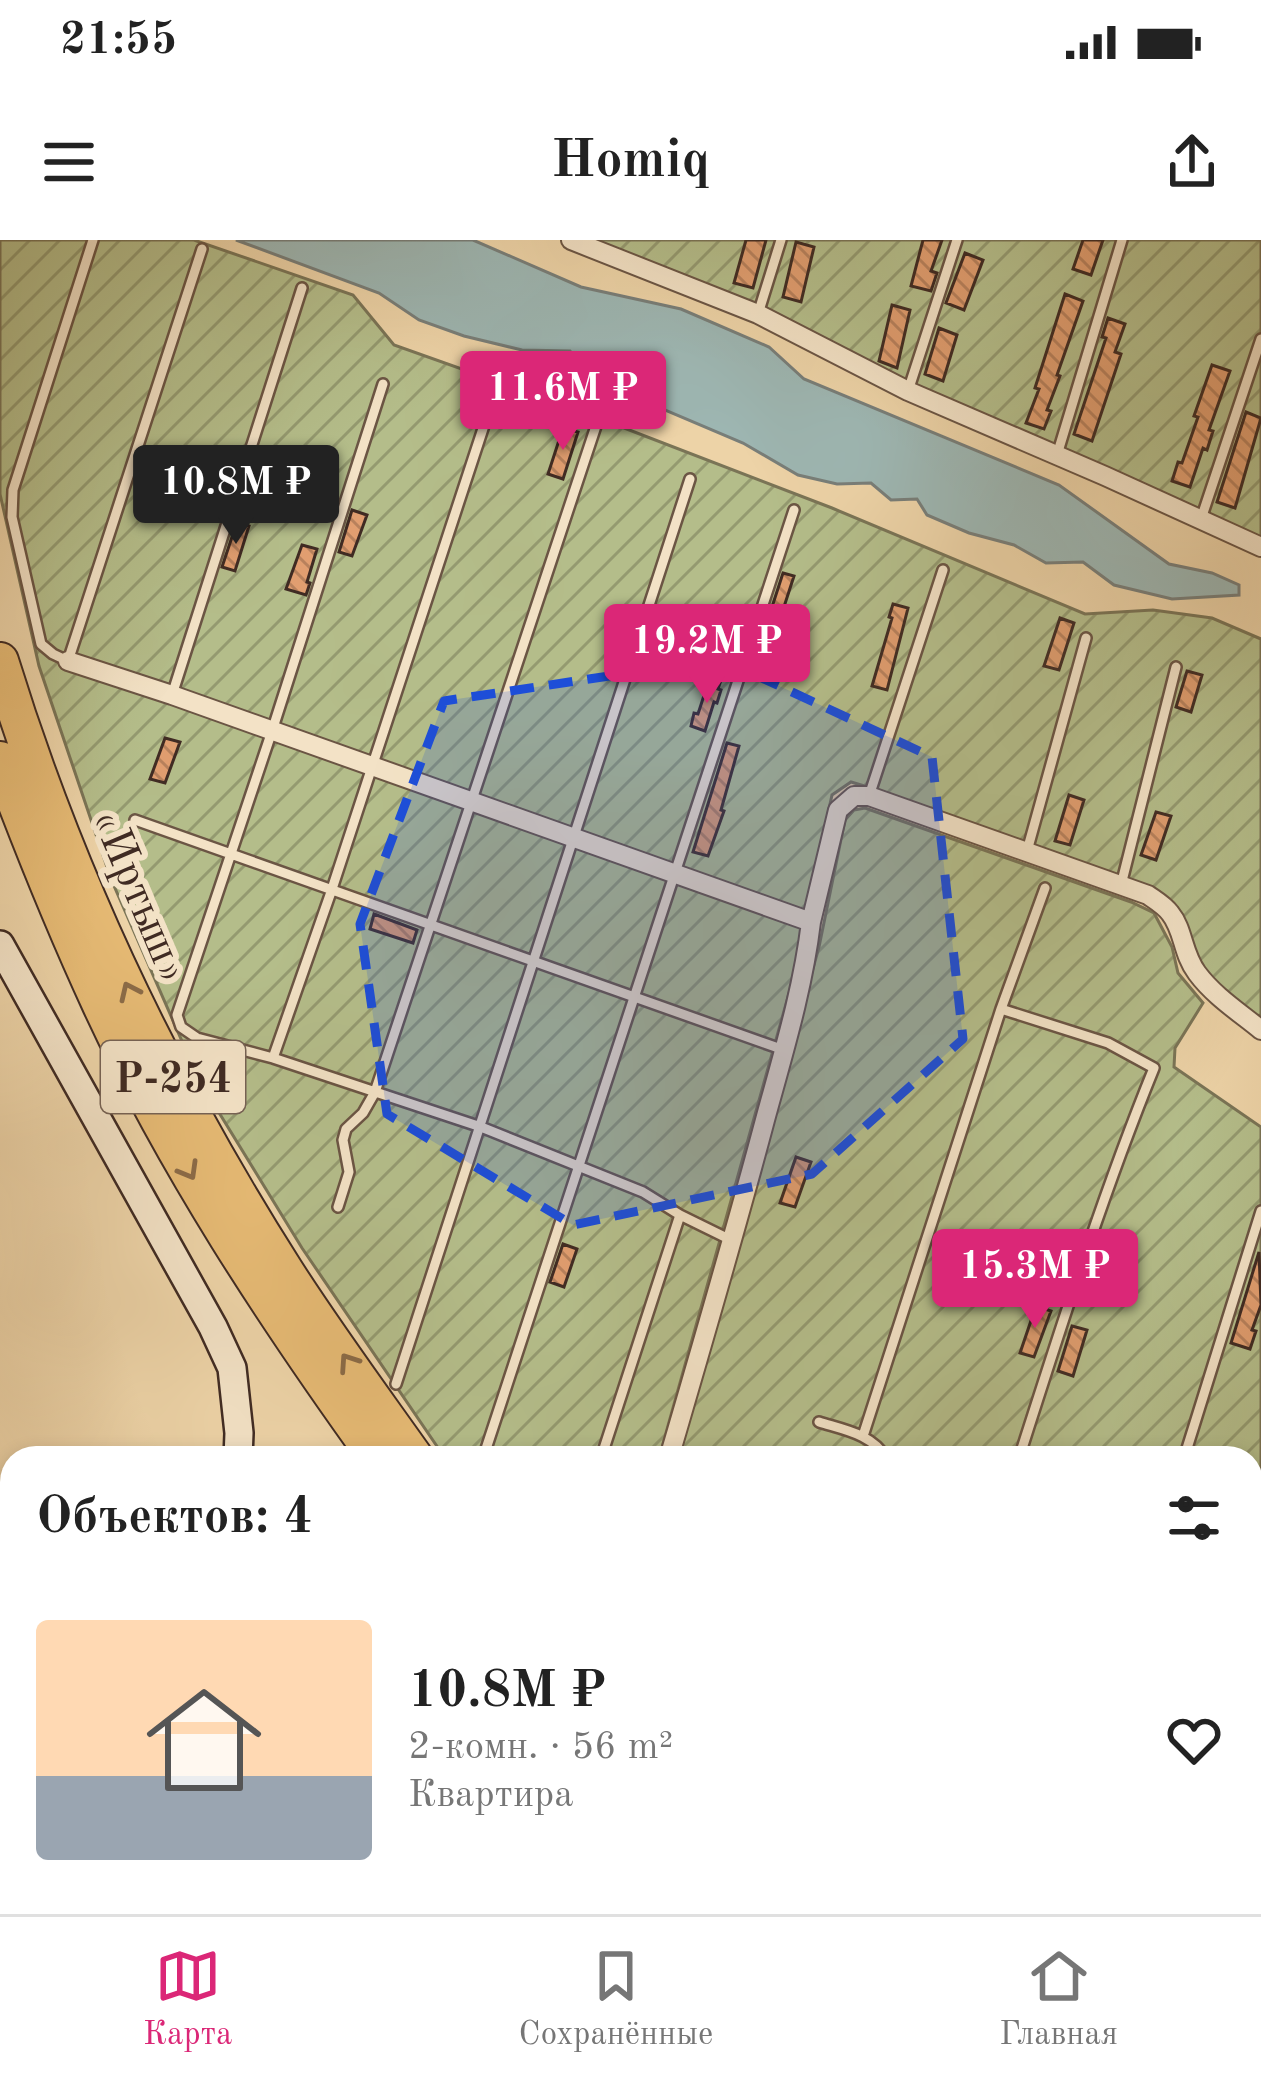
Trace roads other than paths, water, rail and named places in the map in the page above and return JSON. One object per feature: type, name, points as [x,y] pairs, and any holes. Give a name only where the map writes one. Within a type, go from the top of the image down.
[{"type":"highway","name":"«Иртыш»","points":[[0,661],[95,915],[177,1086],[286,1272],[407,1446]]},
{"type":"highway","name":"«Иртыш»","points":[[0,760],[67,929],[149,1101],[259,1284],[369,1446]]},
{"type":"street","points":[[571,240],[616,248],[908,391],[1261,547]]},
{"type":"street","points":[[68,661],[812,922]]},
{"type":"street","points":[[673,1446],[806,967],[838,810],[854,796],[868,796],[1148,895],[1168,909],[1196,971],[1261,1030]]},
{"type":"street","points":[[0,945],[223,1348],[232,1369],[238,1446]]},
{"type":"lane","points":[[93,240],[13,490],[12,517],[41,644],[68,661],[202,249]]},
{"type":"lane","points":[[758,314],[781,240]]},
{"type":"lane","points":[[908,391],[957,240]]},
{"type":"lane","points":[[1057,455],[1122,240]]},
{"type":"lane","points":[[172,695],[302,288]]},
{"type":"lane","points":[[1201,519],[1261,339]]},
{"type":"lane","points":[[383,384],[177,1015],[182,1028],[197,1038],[273,1058],[481,1127],[644,1192],[733,1240]]},
{"type":"lane","points":[[273,1058],[494,395]]},
{"type":"lane","points":[[338,1207],[349,1172],[343,1140],[346,1129],[375,1092],[597,423]]},
{"type":"lane","points":[[396,1384],[690,479]]},
{"type":"lane","points":[[487,1446],[794,510]]},
{"type":"lane","points":[[868,796],[943,570]]},
{"type":"lane","points":[[1027,851],[1086,638]]},
{"type":"lane","points":[[1121,885],[1175,667]]},
{"type":"lane","points":[[135,820],[784,1050]]},
{"type":"lane","points":[[863,1436],[1001,1009],[1045,888]]},
{"type":"lane","points":[[1001,1009],[1108,1043],[1154,1068],[1081,1265],[1023,1446]]},
{"type":"lane","points":[[1188,1446],[1261,1211]]},
{"type":"lane","points":[[605,1446],[680,1215]]},
{"type":"lane","points":[[819,1422],[863,1436],[878,1446]]},
{"type":"water","points":[[236,240],[473,240],[581,287],[681,309],[769,347],[804,379],[1059,485],[1169,564],[1212,573],[1239,585],[1239,595],[1172,599],[1114,585],[1083,562],[1046,563],[1014,545],[927,515],[917,499],[891,500],[871,483],[837,484],[798,475],[743,443],[586,372],[570,351],[522,350],[464,336],[419,320],[379,293]]}]
